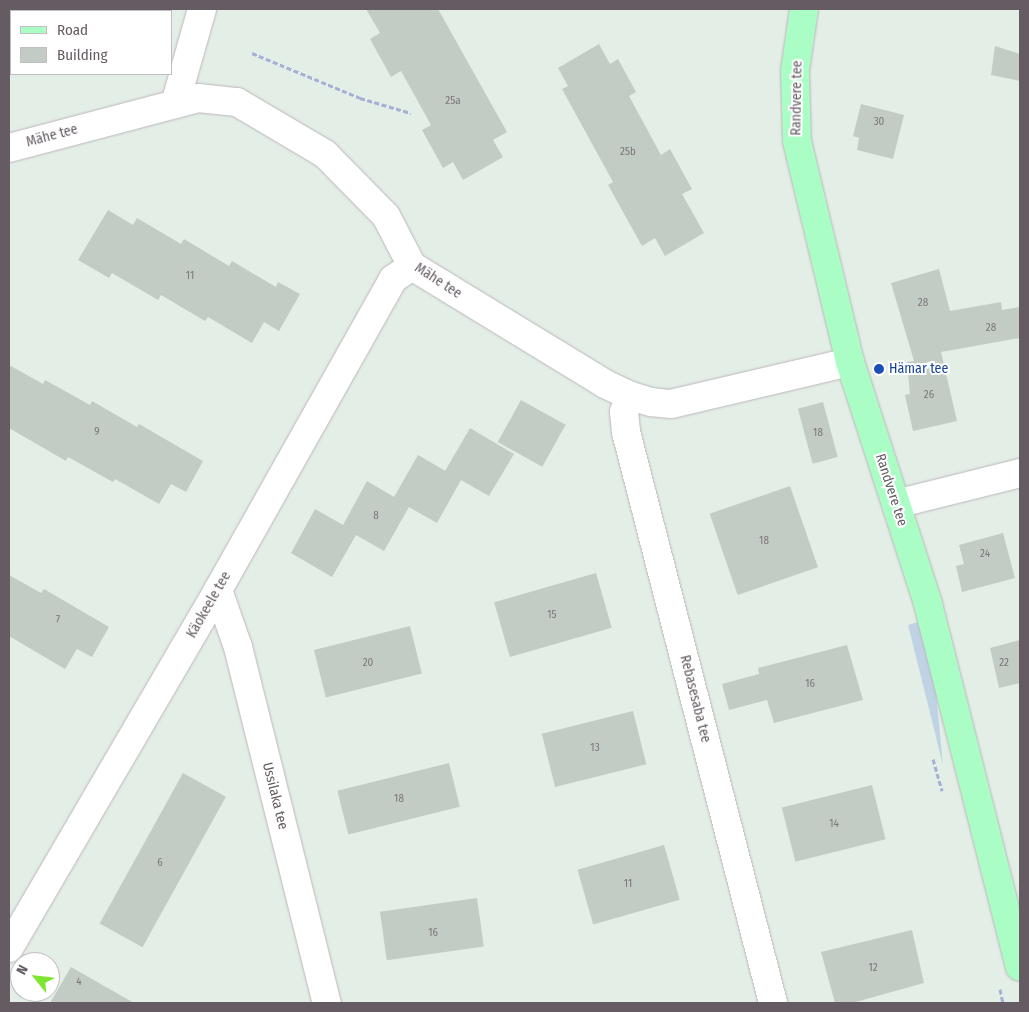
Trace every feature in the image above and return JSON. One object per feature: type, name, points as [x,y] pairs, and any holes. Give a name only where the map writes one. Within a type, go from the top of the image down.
[{"type":"main road","name":"Randvere tee","points":[[804,9],[795,72],[797,141],[850,362],[928,604],[1020,967]]},
{"type":"street","points":[[175,104],[202,9]]},
{"type":"street","name":"Mähe tee","points":[[9,148],[198,98],[237,102],[326,154],[386,216],[412,266],[604,384],[631,396],[651,402],[671,404],[850,362]]},
{"type":"street","name":"Käokeele tee","points":[[9,948],[218,590],[393,279],[412,266]]},
{"type":"street","name":"Rebasesaba tee","points":[[631,396],[624,412],[626,432],[773,1003]]},
{"type":"street","points":[[896,504],[1020,473]]},
{"type":"street","name":"Ussilaka tee","points":[[218,590],[238,647],[327,1003]]},
{"type":"path","points":[[252,53],[360,98],[411,114]]},
{"type":"shaded area","points":[[918,622],[936,692],[943,765],[908,625]]},
{"type":"building","points":[[366,9],[438,9],[507,132],[493,140],[503,157],[463,180],[453,162],[443,168],[422,130],[431,125],[401,71],[391,77],[370,39],[380,33]]},
{"type":"building","points":[[599,44],[610,64],[618,59],[636,92],[629,96],[661,155],[670,149],[692,189],[682,194],[704,233],[665,256],[655,238],[642,246],[608,185],[613,182],[562,89],[568,86],[558,68]]},
{"type":"building","points":[[995,46],[1020,54],[1020,81],[991,75]]},
{"type":"building","points":[[861,104],[904,115],[893,159],[857,150],[859,138],[853,136]]},
{"type":"building","points":[[108,210],[133,225],[137,218],[181,244],[184,239],[229,266],[232,261],[276,287],[278,282],[300,294],[279,331],[264,322],[252,343],[208,317],[205,321],[161,295],[158,300],[112,273],[109,278],[78,260]]},
{"type":"building","points":[[939,269],[950,311],[1001,302],[1002,310],[1020,307],[1020,338],[941,352],[957,421],[913,431],[905,395],[910,394],[907,362],[914,361],[891,283]]},
{"type":"building","points":[[9,365],[43,384],[45,380],[90,405],[92,401],[137,427],[139,424],[203,461],[186,492],[171,484],[159,504],[115,479],[113,482],[68,457],[66,461],[9,428]]},
{"type":"building","points":[[521,400],[566,425],[542,467],[498,442]]},
{"type":"building","points":[[823,402],[838,457],[813,464],[798,409]]},
{"type":"building","points":[[470,428],[514,454],[489,496],[461,480],[437,523],[409,507],[384,551],[356,535],[332,577],[291,553],[315,509],[343,525],[367,481],[394,497],[418,455],[445,471]]},
{"type":"building","points":[[790,486],[818,567],[738,595],[710,514]]},
{"type":"building","points":[[1003,533],[1015,578],[962,592],[956,566],[964,564],[959,545]]},
{"type":"building","points":[[596,573],[612,628],[510,657],[494,602]]},
{"type":"building","points":[[9,575],[41,593],[44,589],[109,627],[92,657],[77,649],[65,669],[9,636]]},
{"type":"building","points":[[410,626],[422,674],[326,697],[314,650]]},
{"type":"building","points":[[1020,640],[1020,683],[999,688],[990,648]]},
{"type":"building","points":[[847,645],[863,700],[774,723],[767,700],[729,710],[722,684],[759,674],[758,668]]},
{"type":"building","points":[[633,711],[646,764],[555,787],[542,734]]},
{"type":"building","points":[[449,763],[460,807],[348,834],[337,791]]},
{"type":"building","points":[[183,773],[226,797],[142,947],[100,923]]},
{"type":"building","points":[[872,785],[886,839],[795,862],[782,807]]},
{"type":"building","points":[[664,845],[680,900],[593,925],[577,870]]},
{"type":"building","points":[[477,898],[484,947],[387,960],[380,912]]},
{"type":"building","points":[[912,930],[924,983],[852,1003],[835,1003],[821,952]]},
{"type":"building","points":[[71,967],[134,1003],[50,1003],[60,1002],[60,986]]},
{"type":"place","name":"Hämar tee","points":[[879,369]]}]
